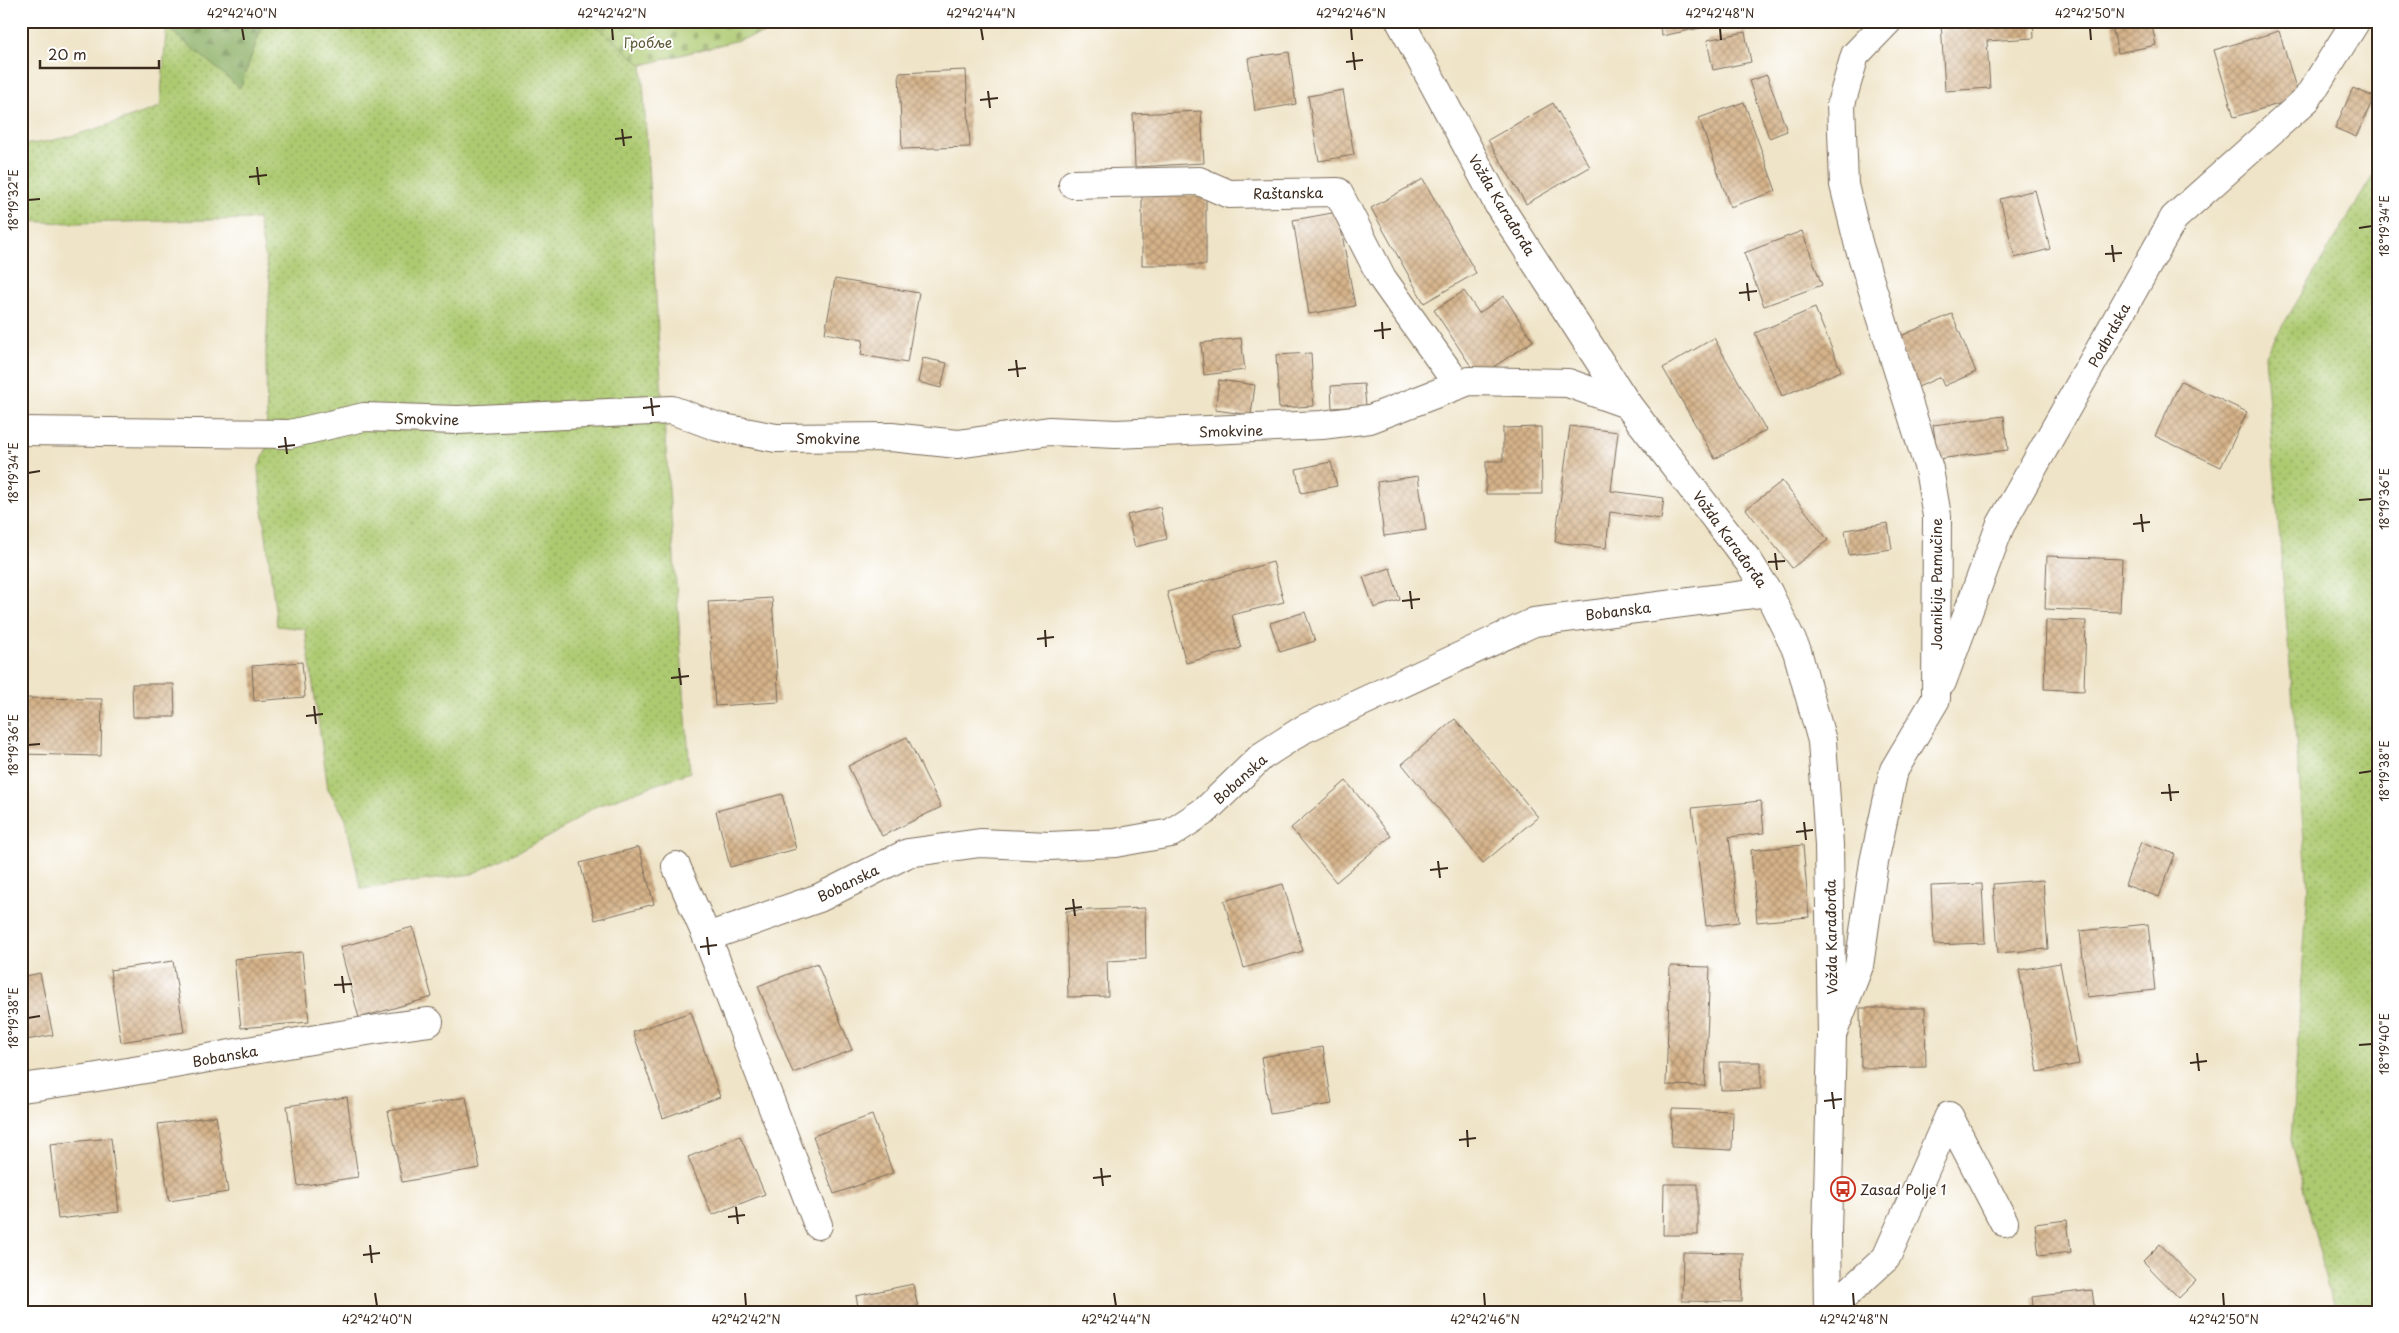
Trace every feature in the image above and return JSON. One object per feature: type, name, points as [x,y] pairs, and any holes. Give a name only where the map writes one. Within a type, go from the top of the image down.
[{"type":"street","name":"Vožda Karađorđa","points":[[1400,21],[1498,204],[1627,404],[1749,562],[1768,592],[1797,651],[1822,741],[1829,845],[1832,1035],[1827,1234],[1828,1312]]},
{"type":"street","name":"Joanikija Pamučine","points":[[1888,21],[1855,55],[1841,104],[1844,185],[1859,246],[1930,478],[1937,516],[1936,699]]},
{"type":"street","name":"Podbrdska","points":[[1936,699],[2000,526],[2174,218],[2307,99],[2356,21]]},
{"type":"street","name":"Raštanska","points":[[1073,184],[1200,181],[1229,194],[1338,192],[1382,278],[1458,385]]},
{"type":"street","name":"Smokvine","points":[[21,431],[290,434],[364,417],[458,420],[672,410],[718,427],[776,438],[890,438],[958,444],[1049,431],[1116,434],[1322,425],[1370,419],[1469,381],[1568,383],[1627,404]]},
{"type":"street","name":"Bobanska","points":[[707,937],[819,898],[908,853],[980,843],[1049,846],[1115,844],[1172,833],[1206,810],[1262,756],[1304,730],[1534,622],[1768,592]]},
{"type":"street","points":[[1832,1035],[1859,966],[1874,862],[1894,770],[1936,699]]},
{"type":"street","points":[[676,866],[707,937],[818,1225]]},
{"type":"street","name":"Bobanska","points":[[21,1088],[94,1079],[379,1028],[429,1022]]},
{"type":"street","points":[[1828,1312],[1886,1258],[1949,1116],[2004,1222]]},
{"type":"green space","points":[[167,21],[592,21],[642,65],[661,382],[690,772],[594,807],[556,833],[472,874],[361,889],[345,817],[328,789],[305,629],[277,626],[258,469],[267,447],[266,350],[270,282],[258,219],[73,223],[21,221],[21,145],[74,135],[160,107]]},
{"type":"green space","points":[[167,21],[264,21],[240,88],[167,27]]},
{"type":"green space","name":"Гробље","points":[[592,21],[812,21],[642,65]]},
{"type":"green space","points":[[2378,167],[2378,1312],[2335,1312],[2291,1140],[2308,888],[2265,355]]},
{"type":"building","points":[[1658,21],[1714,21],[1714,25],[1662,36]]},
{"type":"building","points":[[1941,21],[2033,21],[2034,38],[1987,41],[1990,88],[1945,91]]},
{"type":"building","points":[[2111,21],[2151,21],[2156,45],[2118,53]]},
{"type":"building","points":[[2279,31],[2299,98],[2234,117],[2214,50]]},
{"type":"building","points":[[1745,32],[1751,62],[1713,70],[1707,40]]},
{"type":"building","points":[[1289,52],[1296,104],[1255,111],[1248,58]]},
{"type":"building","points":[[966,70],[970,147],[902,149],[899,73]]},
{"type":"building","points":[[1767,75],[1787,131],[1769,138],[1749,81]]},
{"type":"building","points":[[2353,88],[2374,97],[2356,137],[2335,128]]},
{"type":"building","points":[[1343,90],[1354,155],[1319,161],[1308,96]]},
{"type":"building","points":[[1744,102],[1776,191],[1730,207],[1699,118]]},
{"type":"building","points":[[1553,103],[1590,167],[1526,204],[1488,140]]},
{"type":"building","points":[[1201,111],[1204,163],[1135,167],[1133,114]]},
{"type":"building","points":[[1423,179],[1476,273],[1424,303],[1371,208]]},
{"type":"building","points":[[2035,190],[2050,249],[2015,258],[2000,199]]},
{"type":"building","points":[[1142,195],[1206,195],[1206,265],[1142,265]]},
{"type":"building","points":[[1338,212],[1355,306],[1309,314],[1293,220]]},
{"type":"building","points":[[1802,231],[1822,285],[1764,306],[1744,253]]},
{"type":"building","points":[[835,279],[919,293],[907,363],[861,355],[863,340],[825,333]]},
{"type":"building","points":[[1464,291],[1479,313],[1504,296],[1533,341],[1478,377],[1434,310]]},
{"type":"building","points":[[1815,308],[1841,371],[1782,396],[1755,333]]},
{"type":"building","points":[[1952,314],[1976,372],[1944,386],[1940,377],[1916,388],[1896,338]]},
{"type":"building","points":[[1241,338],[1245,370],[1204,375],[1201,343]]},
{"type":"building","points":[[1714,338],[1766,430],[1715,459],[1663,368]]},
{"type":"building","points":[[1311,353],[1314,406],[1279,408],[1276,355]]},
{"type":"building","points":[[923,358],[947,363],[941,388],[918,382]]},
{"type":"building","points":[[1219,380],[1255,385],[1251,415],[1215,410]]},
{"type":"building","points":[[2181,381],[2247,412],[2221,467],[2155,436]]},
{"type":"building","points":[[1364,384],[1366,406],[1332,408],[1331,386]]},
{"type":"building","points":[[2004,416],[2008,450],[1938,459],[1933,425]]},
{"type":"building","points":[[1570,426],[1618,432],[1611,491],[1664,498],[1661,519],[1610,512],[1606,548],[1555,542]]},
{"type":"building","points":[[1541,427],[1542,494],[1486,494],[1486,461],[1503,461],[1503,428]]},
{"type":"building","points":[[1331,462],[1337,486],[1301,493],[1296,469]]},
{"type":"building","points":[[1418,476],[1426,530],[1384,536],[1377,482]]},
{"type":"building","points":[[1782,481],[1828,540],[1792,568],[1746,509]]},
{"type":"building","points":[[1160,507],[1167,539],[1135,547],[1127,515]]},
{"type":"building","points":[[1888,523],[1892,549],[1849,555],[1845,530]]},
{"type":"building","points":[[2047,556],[2122,559],[2120,612],[2045,609]]},
{"type":"building","points":[[1273,562],[1284,602],[1232,615],[1241,648],[1186,663],[1167,592]]},
{"type":"building","points":[[1390,568],[1400,600],[1374,608],[1363,577]]},
{"type":"building","points":[[772,598],[779,702],[715,706],[708,602]]},
{"type":"building","points":[[1305,612],[1315,641],[1280,652],[1270,623]]},
{"type":"building","points":[[2046,620],[2086,621],[2084,691],[2044,689]]},
{"type":"building","points":[[302,662],[305,697],[254,701],[252,666]]},
{"type":"building","points":[[132,684],[174,684],[175,717],[133,717]]},
{"type":"building","points":[[21,698],[102,699],[101,756],[21,754]]},
{"type":"building","points":[[1455,719],[1538,817],[1483,863],[1402,764]]},
{"type":"building","points":[[907,737],[941,807],[882,836],[848,766]]},
{"type":"building","points":[[1346,781],[1391,836],[1336,882],[1291,828]]},
{"type":"building","points":[[782,794],[796,849],[730,867],[716,811]]},
{"type":"building","points":[[1761,801],[1764,833],[1729,837],[1739,922],[1706,926],[1692,808]]},
{"type":"building","points":[[2141,842],[2175,854],[2159,897],[2125,885]]},
{"type":"building","points":[[1803,845],[1809,917],[1757,922],[1751,850]]},
{"type":"building","points":[[639,847],[654,904],[595,920],[580,863]]},
{"type":"building","points":[[2043,880],[2048,949],[1998,953],[1993,884]]},
{"type":"building","points":[[1283,884],[1303,951],[1244,968],[1224,901]]},
{"type":"building","points":[[1982,884],[1985,943],[1934,945],[1931,886]]},
{"type":"building","points":[[1145,908],[1146,959],[1107,961],[1108,996],[1068,997],[1066,911]]},
{"type":"building","points":[[2148,924],[2155,990],[2087,997],[2080,931]]},
{"type":"building","points":[[413,927],[432,997],[359,1018],[340,947]]},
{"type":"building","points":[[302,952],[309,1022],[241,1028],[234,959]]},
{"type":"building","points":[[173,961],[184,1032],[121,1042],[110,970]]},
{"type":"building","points":[[817,963],[852,1050],[793,1073],[758,986]]},
{"type":"building","points":[[2060,963],[2079,1064],[2038,1072],[2019,970]]},
{"type":"building","points":[[1670,966],[1710,967],[1705,1086],[1666,1085]]},
{"type":"building","points":[[40,973],[53,1035],[21,1041],[21,977]]},
{"type":"building","points":[[1860,1008],[1925,1008],[1926,1067],[1861,1068]]},
{"type":"building","points":[[691,1012],[720,1097],[663,1118],[633,1032]]},
{"type":"building","points":[[1323,1047],[1332,1104],[1270,1114],[1261,1057]]},
{"type":"building","points":[[1720,1062],[1761,1062],[1761,1089],[1721,1090]]},
{"type":"building","points":[[347,1097],[358,1177],[298,1186],[287,1106]]},
{"type":"building","points":[[466,1097],[480,1168],[402,1182],[388,1111]]},
{"type":"building","points":[[1672,1109],[1733,1111],[1732,1150],[1671,1147]]},
{"type":"building","points":[[872,1115],[893,1173],[834,1194],[813,1136]]},
{"type":"building","points":[[216,1116],[228,1192],[169,1201],[158,1124]]},
{"type":"building","points":[[740,1136],[765,1194],[712,1215],[688,1157]]},
{"type":"building","points":[[111,1138],[119,1212],[58,1219],[50,1144]]},
{"type":"building","points":[[1664,1184],[1698,1184],[1698,1235],[1663,1235]]},
{"type":"building","points":[[2067,1220],[2071,1252],[2039,1256],[2035,1224]]},
{"type":"building","points":[[2160,1244],[2196,1281],[2179,1298],[2143,1261]]},
{"type":"building","points":[[1683,1252],[1743,1253],[1742,1302],[1682,1301]]},
{"type":"building","points":[[913,1284],[919,1312],[859,1312],[856,1296]]},
{"type":"building","points":[[2092,1290],[2095,1312],[2034,1312],[2032,1297]]},
{"type":"place","name":"Zasad Polje 1","points":[[1843,1189]]}]
